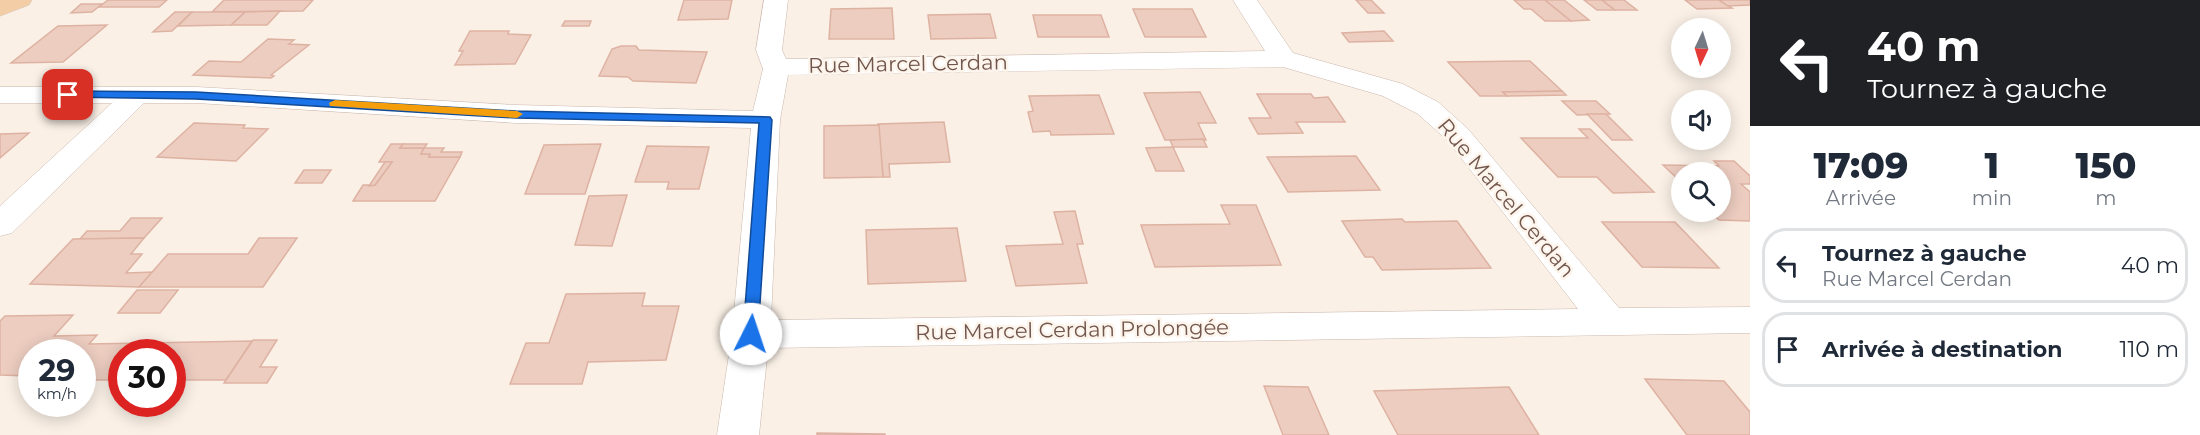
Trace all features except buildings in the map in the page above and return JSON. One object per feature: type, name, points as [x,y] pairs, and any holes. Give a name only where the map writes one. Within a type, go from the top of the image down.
[{"type":"main road","points":[[0,9],[20,0]]},
{"type":"street","points":[[738,435],[751,334],[766,120],[776,69],[768,50],[776,0]]},
{"type":"street","points":[[1245,0],[1283,58]]},
{"type":"street","name":"Rue Marcel Cerdan","points":[[776,69],[826,65],[1283,58],[1393,90],[1428,108],[1458,135],[1609,322]]},
{"type":"street","points":[[0,225],[137,94]]},
{"type":"street","points":[[0,95],[196,95],[516,114],[766,120]]},
{"type":"street","points":[[1609,322],[1750,320]]},
{"type":"street","name":"Rue Marcel Cerdan Prolongée","points":[[751,334],[1609,322]]},
{"type":"slow traffic","points":[[335,103],[517,114]]},
{"type":"route","points":[[68,95],[196,95],[516,114],[766,120],[751,334]]}]
